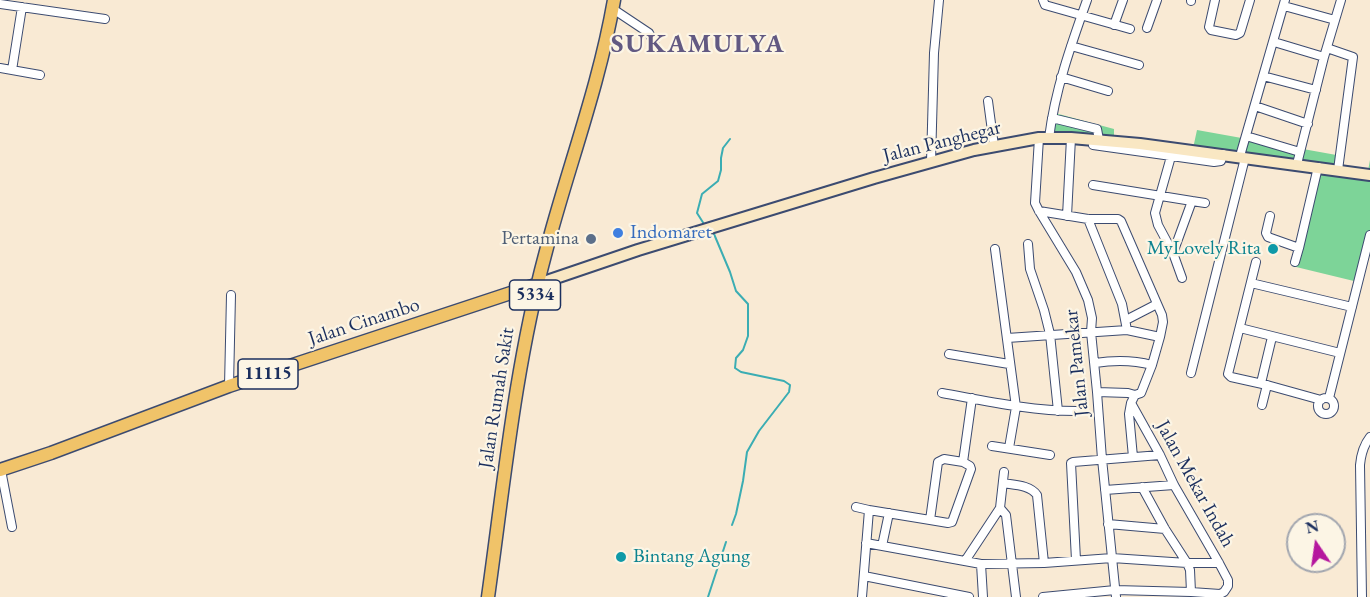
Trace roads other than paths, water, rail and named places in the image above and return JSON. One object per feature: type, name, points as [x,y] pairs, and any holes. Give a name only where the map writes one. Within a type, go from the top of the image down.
[{"type":"main road","name":"Jalan Rumah Sakit","points":[[488,597],[515,401],[531,315],[547,247],[595,83],[614,5]]},
{"type":"main road","name":"Jalan Cinambo","points":[[0,470],[230,386],[538,284]]},
{"type":"street","points":[[931,162],[934,53],[939,0]]},
{"type":"street","points":[[1043,0],[1045,5],[1130,29]]},
{"type":"street","name":"Jalan Pamekar","points":[[1087,0],[1061,77],[1052,118],[1044,138],[1035,203],[1076,272],[1088,300],[1092,318],[1091,332],[1115,593]]},
{"type":"street","points":[[1114,25],[1123,0]]},
{"type":"street","points":[[1147,28],[1157,0]]},
{"type":"street","points":[[1215,0],[1209,27],[1211,30],[1236,35],[1241,30],[1250,0]]},
{"type":"street","points":[[1297,164],[1341,0]]},
{"type":"street","points":[[1191,373],[1243,157],[1246,136],[1285,3],[1335,20]]},
{"type":"street","points":[[0,4],[105,18]]},
{"type":"street","points":[[614,5],[650,33],[655,45]]},
{"type":"street","points":[[12,70],[22,7]]},
{"type":"street","points":[[1274,42],[1353,57],[1338,170]]},
{"type":"street","points":[[1071,46],[1139,65]]},
{"type":"street","points":[[0,68],[40,75]]},
{"type":"street","points":[[1263,76],[1316,90]]},
{"type":"street","points":[[1061,77],[1108,91]]},
{"type":"street","points":[[988,101],[994,146]]},
{"type":"street","points":[[1255,106],[1308,124]]},
{"type":"street","points":[[1052,118],[1097,129],[1094,142]]},
{"type":"street","points":[[1246,136],[1300,152]]},
{"type":"street","name":"Jalan Panghegar","points":[[538,284],[649,247],[874,178],[994,146],[1044,138],[1071,138],[1172,152],[1223,154],[1370,175]]},
{"type":"street","points":[[1067,216],[1071,138]]},
{"type":"street","points":[[1172,152],[1155,213],[1158,225],[1173,253],[1182,278]]},
{"type":"street","points":[[1295,262],[1318,167]]},
{"type":"street","points":[[1093,185],[1205,202]]},
{"type":"street","points":[[1173,253],[1192,201]]},
{"type":"street","points":[[1039,211],[1088,219],[1118,219],[1121,221],[1163,322],[1152,366],[1141,393],[1135,395],[1098,393]]},
{"type":"street","points":[[1270,216],[1266,233],[1268,237],[1299,248]]},
{"type":"street","points":[[1088,219],[1122,304],[1127,330]]},
{"type":"street","points":[[1256,262],[1228,374],[1231,377],[1325,399],[1341,353],[1370,234]]},
{"type":"street","points":[[1028,244],[1030,268],[1050,334],[1058,411]]},
{"type":"street","points":[[995,249],[1016,407],[1009,448]]},
{"type":"street","points":[[1251,282],[1352,307]]},
{"type":"street","points":[[230,386],[231,295]]},
{"type":"street","points":[[1126,320],[1157,304]]},
{"type":"street","points":[[1240,328],[1341,353]]},
{"type":"street","points":[[1007,338],[1127,330],[1160,337]]},
{"type":"street","points":[[1262,405],[1272,337]]},
{"type":"street","points":[[949,354],[1009,364]]},
{"type":"street","points":[[1095,363],[1127,360],[1152,366]]},
{"type":"street","points":[[942,393],[1016,407],[1076,411]]},
{"type":"street","points":[[1133,457],[1129,414],[1135,395]]},
{"type":"street","points":[[963,462],[972,398]]},
{"type":"street","name":"Jalan Mekar Indah","points":[[1131,404],[1228,580],[1226,590],[1220,594],[1191,592]]},
{"type":"street","points":[[1362,597],[1360,465],[1361,452],[1370,437]]},
{"type":"street","points":[[992,446],[1050,456]]},
{"type":"street","points":[[1076,560],[1070,465],[1073,462],[1160,455]]},
{"type":"street","points":[[856,507],[869,510],[948,523],[952,522],[971,469],[970,466],[963,462],[944,459],[938,462],[930,520]]},
{"type":"street","points":[[0,470],[12,527]]},
{"type":"street","points":[[965,561],[999,508],[1004,472]]},
{"type":"street","points":[[1004,483],[1029,488],[1037,495],[1044,563]]},
{"type":"street","points":[[1105,490],[1174,485]]},
{"type":"street","points":[[1043,597],[1191,592],[1190,570],[1187,563],[1142,487]]},
{"type":"street","points":[[999,508],[1006,515],[1016,597]]},
{"type":"street","points":[[862,597],[869,510]]},
{"type":"street","points":[[882,546],[889,513]]},
{"type":"street","points":[[1108,524],[1165,529]]},
{"type":"street","points":[[866,543],[981,564],[1044,563],[1112,558],[1219,563]]},
{"type":"street","points":[[981,564],[983,597]]},
{"type":"street","points":[[864,576],[969,597]]},
{"type":"waterway","points":[[704,224],[697,213],[702,194],[718,181],[723,148],[730,139]]},
{"type":"waterway","points":[[803,194],[829,186]]},
{"type":"waterway","points":[[705,224],[711,222]]},
{"type":"waterway","points":[[714,234],[736,291],[748,304],[748,336],[743,350],[736,358],[735,368],[741,372],[784,381],[790,385],[789,392],[759,431],[747,452],[743,481],[732,525]]},
{"type":"waterway","points":[[708,597],[726,542]]},
{"type":"place","name":"Indomaret","points":[[618,233]]},
{"type":"place","name":"Pertamina","points":[[591,239]]},
{"type":"place","name":"MyLovely Rita","points":[[1273,249]]},
{"type":"place","name":"Bintang Agung","points":[[621,557]]},
{"type":"district","name":"SUKAMULYA","points":[[698,45]]}]
